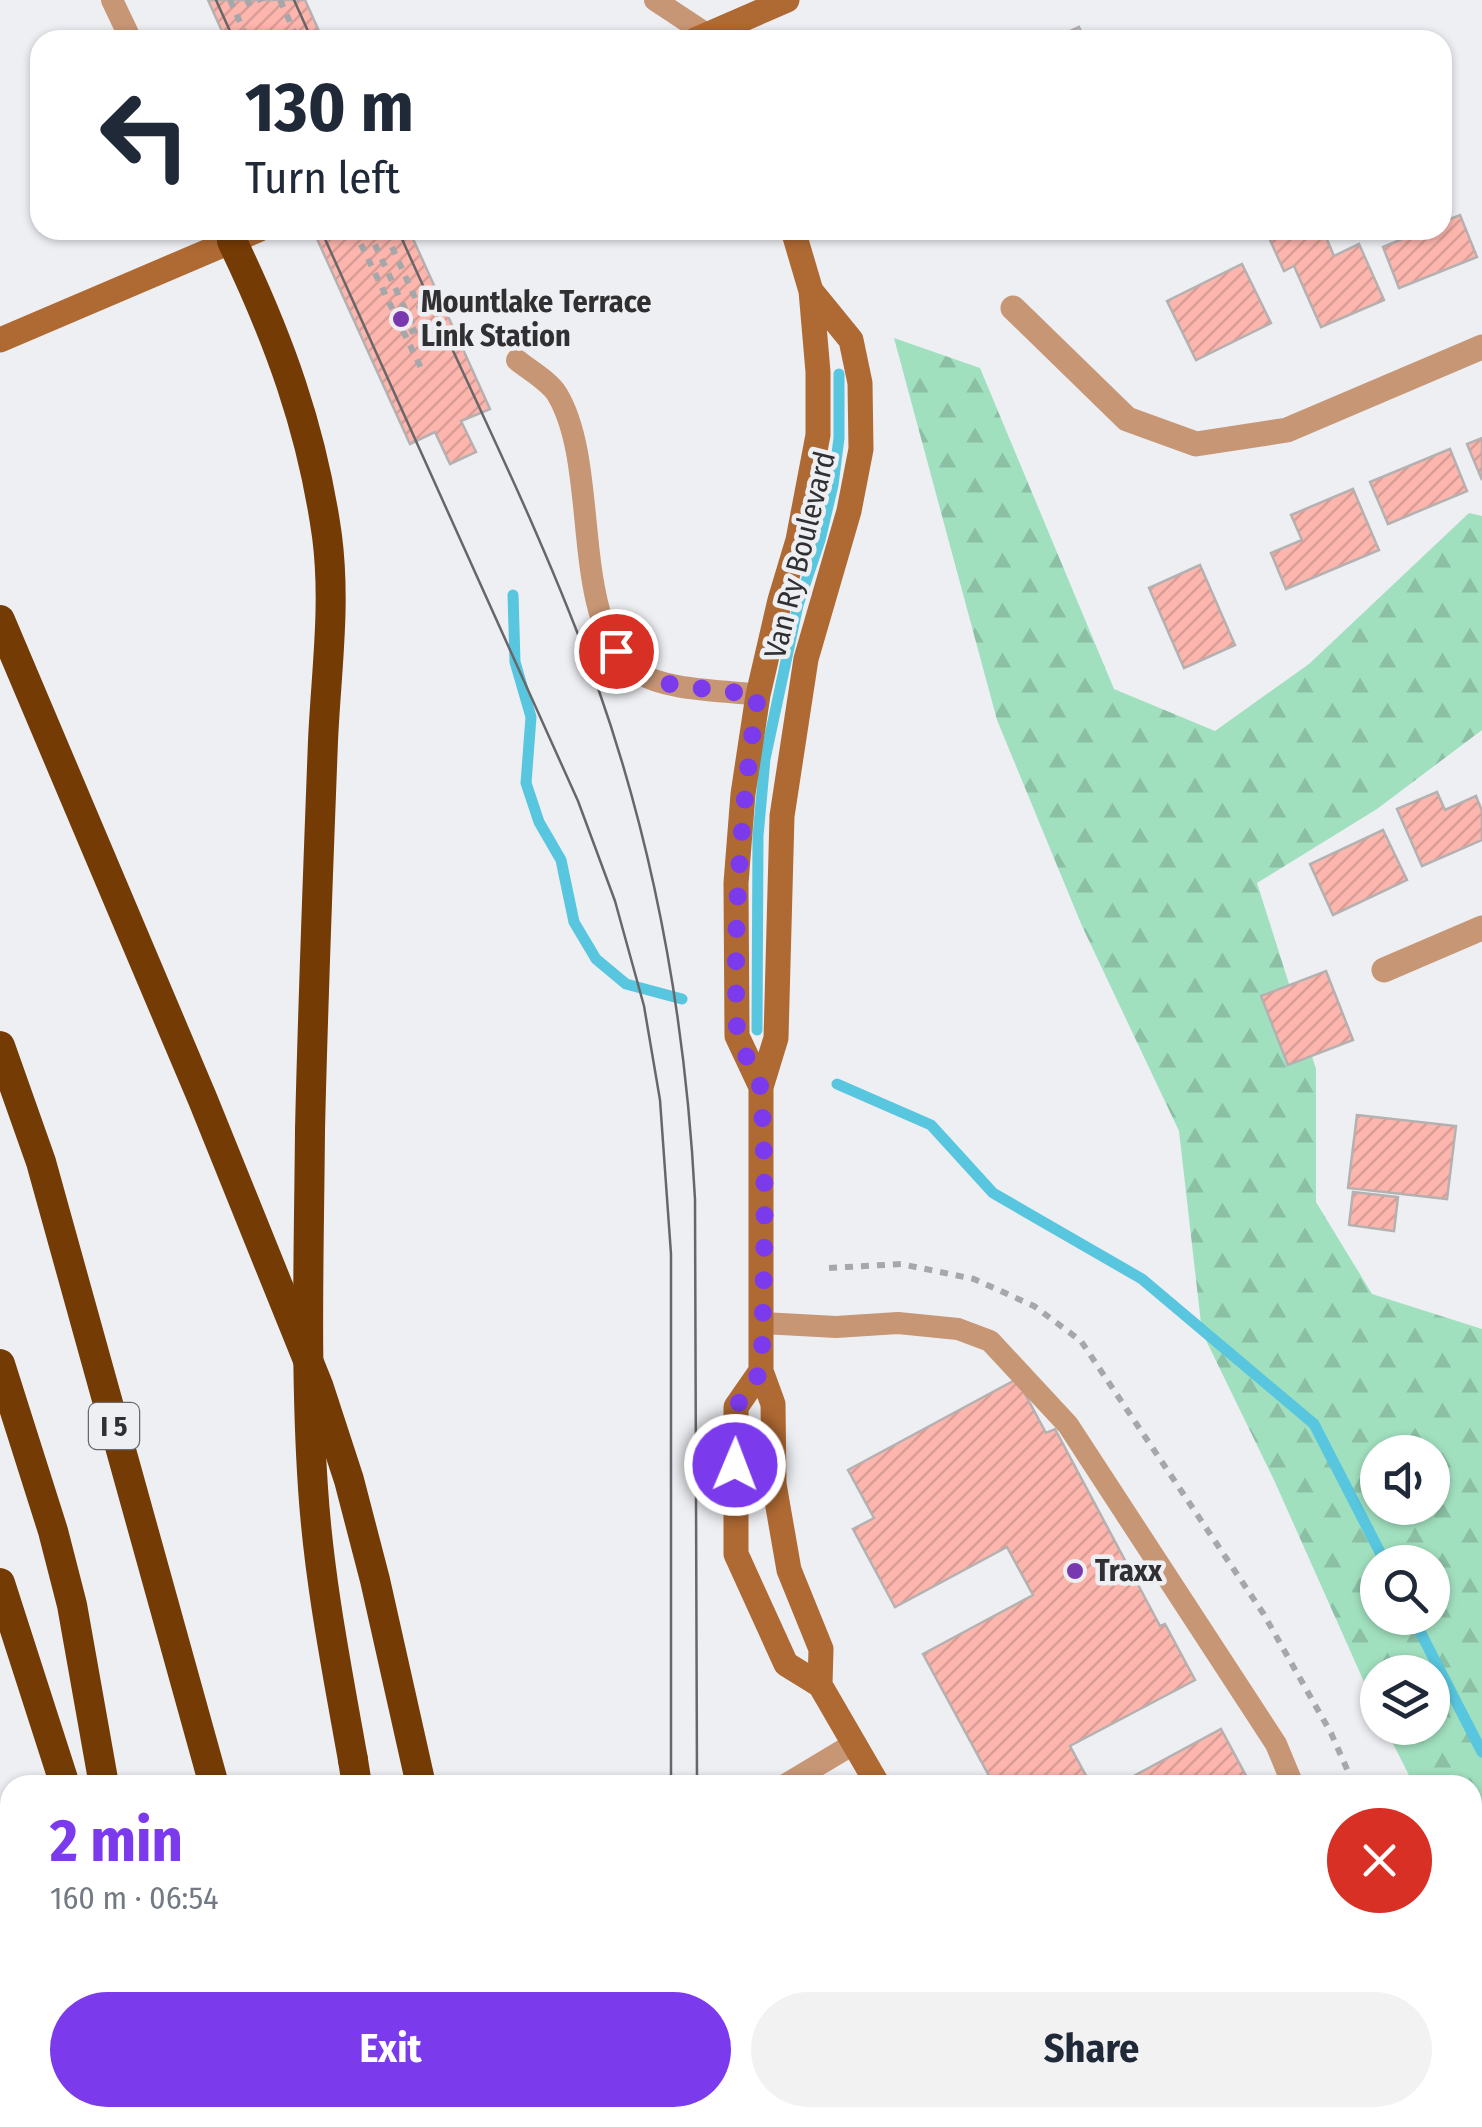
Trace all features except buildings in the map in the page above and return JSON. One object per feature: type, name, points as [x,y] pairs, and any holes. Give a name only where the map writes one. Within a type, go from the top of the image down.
[{"type":"highway","points":[[241,240],[302,409],[328,541],[332,615],[323,736],[314,993],[310,1428],[323,1584],[355,1773]]},
{"type":"highway","points":[[0,620],[318,1385],[362,1530],[419,1775]]},
{"type":"highway","name":"I 5","points":[[3,1056],[41,1162],[211,1775]]},
{"type":"highway","points":[[0,1364],[72,1605],[102,1775]]},
{"type":"highway","points":[[0,1583],[61,1775]]},
{"type":"street","points":[[722,30],[788,0]]},
{"type":"street","points":[[0,340],[225,240]]},
{"type":"street","name":"Van Ry Boulevard","points":[[761,1087],[737,1036],[736,883],[743,794],[758,695],[798,540],[818,435],[818,372],[811,290],[795,240]]},
{"type":"street","name":"Van Ry Boulevard","points":[[811,290],[852,340],[860,383],[861,448],[849,511],[806,659],[782,816],[776,1038],[761,1087],[761,1371],[773,1404],[774,1484],[788,1570],[821,1650],[820,1686]]},
{"type":"street","points":[[1013,308],[1127,419],[1196,444],[1287,430],[1482,347]]},
{"type":"street","points":[[1384,970],[1482,928]]},
{"type":"street","name":"Van Ry Boulevard","points":[[761,1371],[736,1407],[736,1554],[786,1664],[820,1686],[872,1775]]},
{"type":"lane","points":[[112,0],[126,30]]},
{"type":"lane","points":[[655,0],[694,30]]},
{"type":"lane","points":[[517,360],[556,392],[572,428],[599,619],[616,651],[639,674],[673,685],[758,695]]},
{"type":"lane","points":[[763,1323],[836,1328],[898,1323],[958,1329],[990,1341],[1068,1425],[1276,1744],[1289,1775]]},
{"type":"lane","points":[[802,1775],[855,1744]]},
{"type":"path","points":[[230,0],[244,30]]},
{"type":"path","points":[[280,0],[294,30]]},
{"type":"path","points":[[359,240],[424,374]]},
{"type":"path","points":[[373,240],[415,330]]},
{"type":"path","points":[[392,247],[427,324],[404,335]]},
{"type":"green space","points":[[894,338],[980,368],[1114,689],[1215,731],[1309,664],[1469,513],[1482,516],[1482,730],[1377,809],[1257,883],[1316,1069],[1316,1202],[1372,1294],[1482,1329],[1482,1775],[1409,1775],[1394,1745],[1450,1745],[1450,1655],[1360,1655],[1360,1673],[1274,1480],[1202,1332],[1179,1131],[1082,926],[997,720]]},
{"type":"waterway","points":[[757,1030],[758,836],[765,759],[798,605],[833,485],[839,438],[839,374]]},
{"type":"waterway","points":[[513,595],[515,662],[531,717],[526,783],[539,822],[561,860],[574,922],[596,959],[626,984],[682,999]]},
{"type":"waterway","points":[[837,1084],[931,1125],[993,1193],[1142,1279],[1314,1424],[1376,1545]]},
{"type":"waterway","points":[[1422,1635],[1482,1752]]},
{"type":"tram line","points":[[216,0],[230,30]]},
{"type":"tram line","points":[[294,0],[308,30]]},
{"type":"tram line","points":[[326,240],[578,801],[615,901],[644,1006],[660,1100],[671,1254],[671,1775]]},
{"type":"tram line","points":[[403,240],[576,629],[618,750],[665,940],[684,1069],[695,1199],[697,1775]]},
{"type":"place","name":"Mountlake Terrace Link Station","points":[[401,319]]},
{"type":"place","name":"Traxx","points":[[1075,1571]]},
{"type":"route","points":[[616,651],[639,674],[673,685],[758,695],[743,794],[736,883],[736,960],[737,1036],[761,1087],[763,1323],[761,1371],[736,1407],[735,1465]]}]
